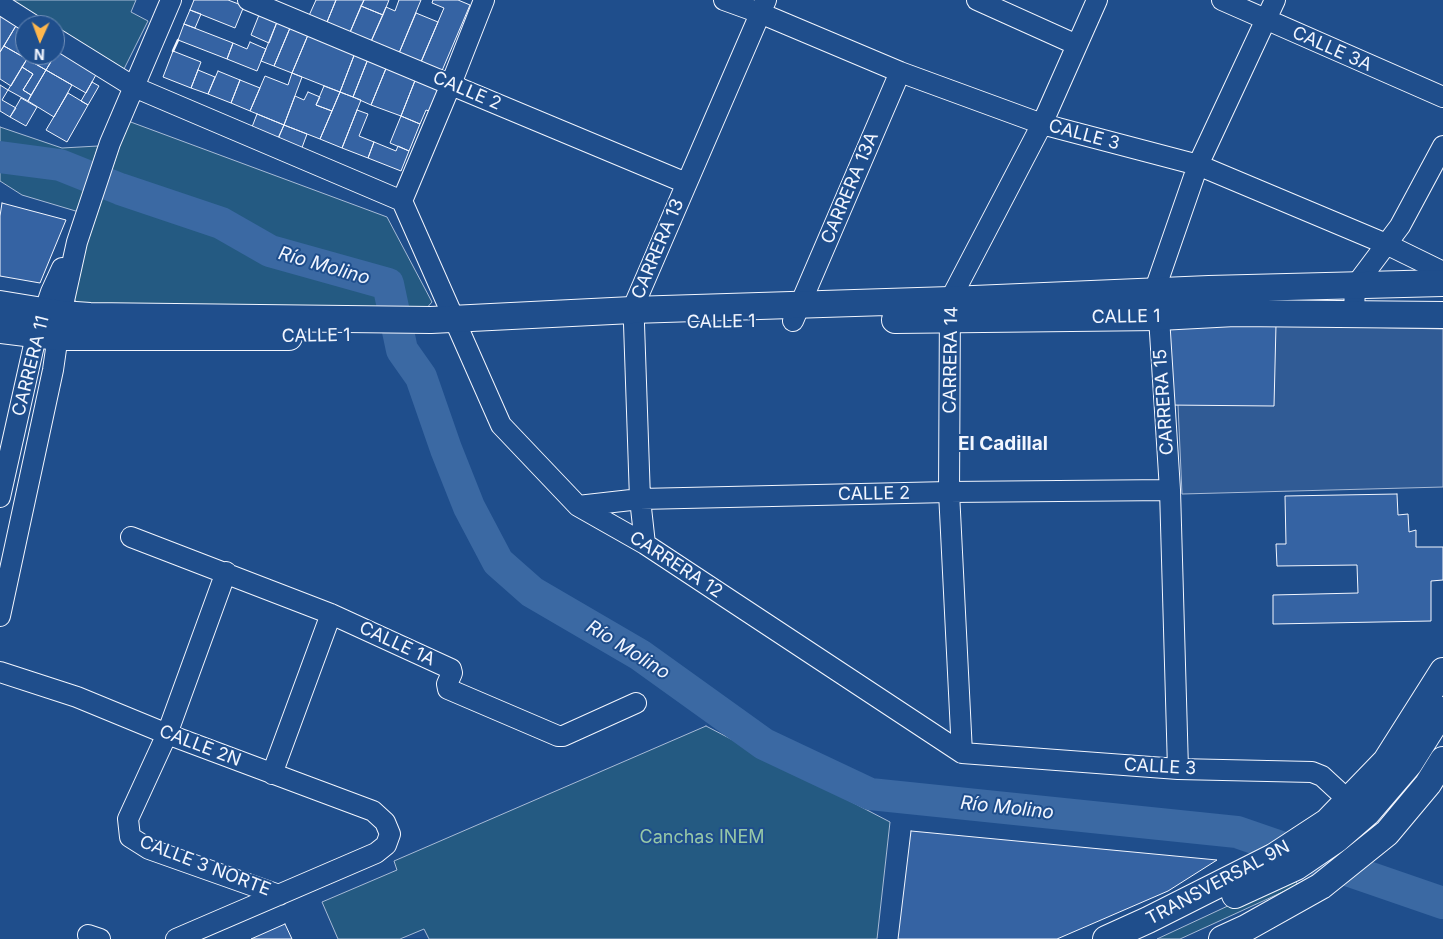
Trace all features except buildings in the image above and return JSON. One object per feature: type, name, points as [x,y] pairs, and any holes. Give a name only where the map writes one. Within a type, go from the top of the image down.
[{"type":"main road","name":"CALLE 1","points":[[1156,305],[1210,289],[1443,283]]},
{"type":"main road","name":"CALLE 1","points":[[0,304],[50,325]]},
{"type":"main road","name":"CALLE 1","points":[[0,330],[50,325],[445,326],[633,317],[1156,305],[1235,313],[1443,315]]},
{"type":"main road","points":[[1332,830],[1348,800],[1386,761],[1443,671]]},
{"type":"main road","points":[[1332,830],[1367,813],[1409,764],[1443,710]]},
{"type":"main road","points":[[1222,939],[1246,928],[1321,886],[1365,851],[1399,818],[1428,784],[1443,760]]},
{"type":"main road","name":"TRANSVERSAL 9N","points":[[1141,939],[1285,861],[1332,830]]},
{"type":"main road","name":"TRANSVERSAL 9N","points":[[1106,939],[1285,861]]},
{"type":"main road","points":[[1257,939],[1298,919],[1321,886]]},
{"type":"street","name":"CARRERA 11","points":[[0,497],[50,325],[84,218],[110,143],[171,0]]},
{"type":"street","name":"CALLE 2","points":[[248,0],[686,183]]},
{"type":"street","points":[[445,326],[402,201],[484,0]]},
{"type":"street","name":"CALLE 3","points":[[724,0],[763,6],[900,72],[1042,124],[1198,165],[1386,244],[1443,272]]},
{"type":"street","points":[[977,0],[1077,44]]},
{"type":"street","name":"CARRERA 14","points":[[962,753],[949,492],[950,310],[1042,124],[1097,0]]},
{"type":"street","name":"CALLE 3A","points":[[1222,0],[1443,97]]},
{"type":"street","name":"CARRERA 15","points":[[1178,768],[1170,490],[1156,305],[1198,165],[1276,0]]},
{"type":"street","points":[[0,4],[17,15]]},
{"type":"street","name":"CARRERA 13","points":[[645,544],[640,499],[633,317],[686,183],[763,6]]},
{"type":"street","points":[[65,44],[134,87],[402,201]]},
{"type":"street","name":"CARRERA 13A","points":[[796,313],[900,72]]},
{"type":"street","points":[[1354,313],[1355,286],[1400,226],[1443,146]]},
{"type":"street","points":[[0,616],[54,370],[50,325]]},
{"type":"street","name":"CARRERA 12","points":[[445,326],[501,425],[578,506],[645,544],[962,753]]},
{"type":"street","name":"CALLE 2","points":[[578,506],[640,499],[949,492],[1170,490]]},
{"type":"street","name":"CALLE 1A","points":[[131,537],[331,614],[451,669],[452,673],[447,684],[448,689],[558,736],[563,736],[636,703]]},
{"type":"street","points":[[167,734],[226,572]]},
{"type":"street","points":[[272,774],[331,614]]},
{"type":"street","name":"CALLE 2N","points":[[0,672],[77,697],[167,734],[373,811],[385,822],[390,834],[386,845],[376,853],[279,895]]},
{"type":"street","name":"CALLE 3 NORTE","points":[[167,734],[128,819],[130,837],[149,849],[279,895]]},
{"type":"street","name":"CALLE 3","points":[[962,753],[1178,768],[1312,772],[1322,776],[1348,800]]},
{"type":"street","points":[[176,939],[279,895]]},
{"type":"green space","points":[[15,0],[136,0],[131,12],[148,21],[124,69],[65,33],[65,15],[35,15],[14,2]]},
{"type":"green space","points":[[128,121],[387,217],[432,302],[425,310],[83,311],[74,299],[72,288]]},
{"type":"green space","points":[[0,127],[62,148],[98,146],[79,212],[22,195],[0,181]]},
{"type":"green space","name":"Canchas INEM","points":[[706,726],[890,822],[877,939],[429,939],[424,929],[400,939],[338,939],[322,902],[397,870],[394,861]]},
{"type":"green space","points":[[1292,876],[1298,885],[1180,939],[1157,939]]},
{"type":"shaded area","points":[[1276,325],[1443,329],[1443,487],[1182,494],[1178,405]]},
{"type":"waterway","name":"Río Molino","points":[[0,157],[60,165],[120,189],[221,223],[270,251],[388,284],[402,350],[421,377],[469,507],[498,562],[532,592],[640,655],[764,744],[870,794],[1237,832],[1443,903]]},
{"type":"wall","points":[[173,51],[178,40]]},
{"type":"district","name":"El Cadillal","points":[[1003,444]]}]
